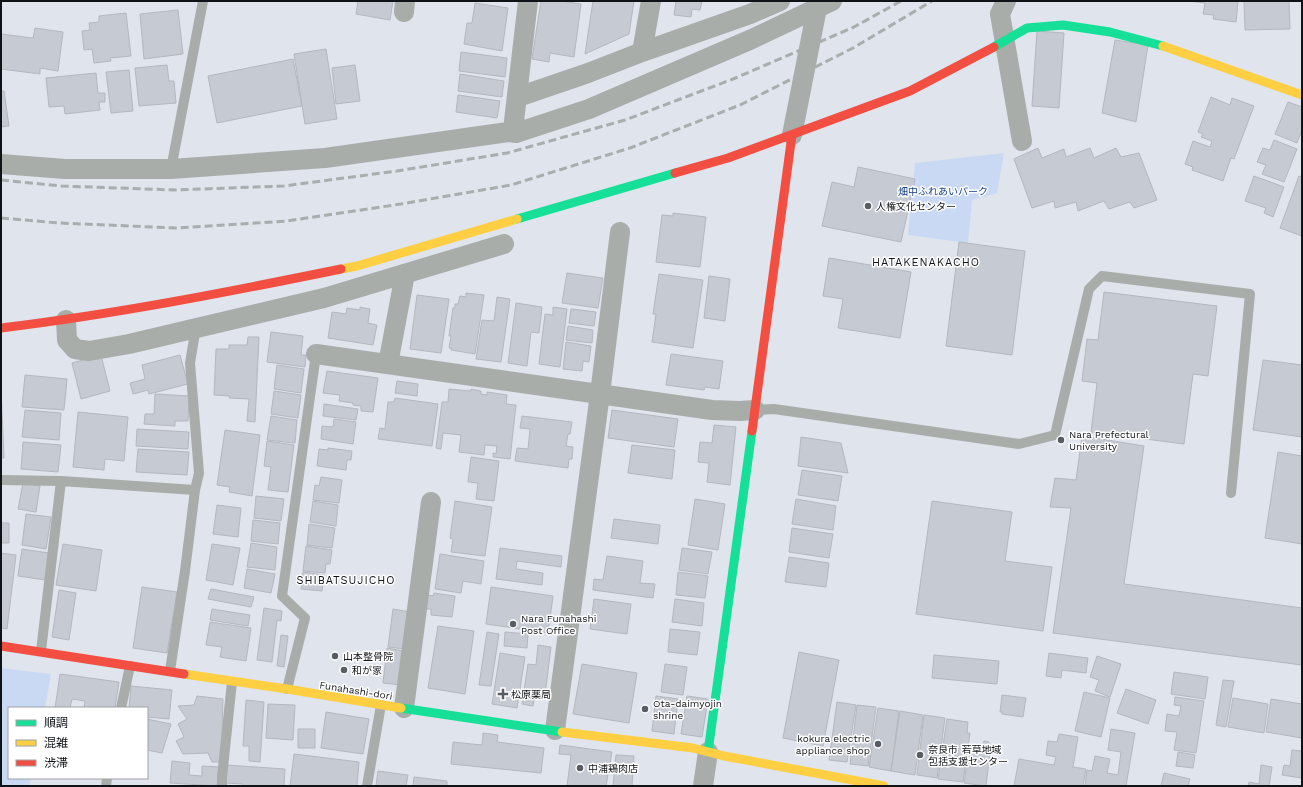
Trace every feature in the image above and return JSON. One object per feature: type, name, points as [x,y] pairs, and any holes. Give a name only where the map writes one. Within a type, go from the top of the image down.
[{"type":"street","points":[[516,133],[514,121],[528,1]]},
{"type":"street","points":[[642,52],[651,1]]},
{"type":"street","points":[[518,97],[750,14],[780,1]]},
{"type":"street","points":[[1006,1],[1000,14],[1022,141]]},
{"type":"street","points":[[1,164],[65,170],[171,169],[325,158],[508,132],[516,133],[589,109],[752,39],[822,3]]},
{"type":"street","points":[[703,786],[792,135],[822,3]]},
{"type":"street","points":[[1,328],[66,320],[215,295],[357,266],[728,158],[910,91],[1004,42],[1027,28],[1063,25],[1110,32],[1174,49],[1302,95]]},
{"type":"street","points":[[555,730],[620,232]]},
{"type":"street","points":[[66,320],[67,340],[75,349],[89,351],[129,344],[324,298],[504,244]]},
{"type":"street","points":[[388,364],[405,274]]},
{"type":"street","points":[[316,354],[712,410],[755,410]]},
{"type":"street","points":[[404,708],[431,502]]},
{"type":"street","name":"Funahashi-dori","points":[[1,646],[581,735],[693,748],[724,756],[884,786]]},
{"type":"lane","points":[[171,169],[203,1]]},
{"type":"lane","points":[[755,410],[774,409],[1019,444],[1056,435],[1089,289],[1102,276],[1250,294],[1231,493]]},
{"type":"lane","points":[[170,671],[195,490],[199,473],[190,364],[196,327]]},
{"type":"lane","points":[[287,689],[305,618],[282,596],[316,354]]},
{"type":"lane","points":[[1,480],[61,481],[195,490]]},
{"type":"lane","points":[[41,651],[61,481]]},
{"type":"lane","points":[[121,707],[130,666]]},
{"type":"lane","points":[[222,786],[232,682]]},
{"type":"lane","points":[[367,786],[381,705]]},
{"type":"green space","name":"畑中ふれあいパーク","points":[[1004,153],[997,193],[972,200],[968,243],[908,235],[915,163]]},
{"type":"green space","points":[[1,668],[51,674],[45,707],[8,707],[8,779],[31,779],[29,786],[1,786]]},
{"type":"building","points":[[358,1],[393,1],[390,20],[356,14]]},
{"type":"building","points":[[541,1],[561,1],[581,4],[574,57],[550,53],[549,62],[532,59]]},
{"type":"building","points":[[593,1],[634,1],[629,34],[585,54]]},
{"type":"building","points":[[676,1],[702,1],[700,10],[692,9],[691,17],[674,15]]},
{"type":"building","points":[[1188,1],[1238,1],[1236,22],[1213,19],[1214,15],[1203,14],[1205,3]]},
{"type":"building","points":[[1244,1],[1289,1],[1290,29],[1245,30]]},
{"type":"building","points":[[475,3],[508,8],[502,51],[464,44],[467,23],[472,23]]},
{"type":"building","points":[[178,10],[183,54],[144,59],[140,14]]},
{"type":"building","points":[[126,13],[131,56],[110,58],[111,61],[94,63],[92,49],[84,50],[82,31],[90,30],[89,23],[99,22],[99,16]]},
{"type":"building","points":[[35,28],[63,32],[58,71],[40,68],[40,74],[1,69],[1,34],[33,38]]},
{"type":"building","points":[[1037,31],[1064,33],[1059,108],[1032,106]]},
{"type":"building","points":[[1115,40],[1148,45],[1136,122],[1102,113]]},
{"type":"building","points":[[326,49],[337,119],[305,124],[294,54]]},
{"type":"building","points":[[461,52],[507,58],[505,77],[459,71]]},
{"type":"building","points":[[293,59],[302,106],[217,123],[208,76]]},
{"type":"building","points":[[167,65],[169,81],[174,81],[176,103],[139,106],[135,68]]},
{"type":"building","points":[[355,65],[360,101],[336,104],[332,68]]},
{"type":"building","points":[[129,70],[133,111],[111,113],[106,72]]},
{"type":"building","points":[[96,73],[98,93],[105,93],[105,102],[99,102],[100,110],[65,114],[64,106],[49,107],[46,78]]},
{"type":"building","points":[[460,74],[504,81],[502,97],[458,91]]},
{"type":"building","points":[[1,91],[4,91],[9,126],[1,127]]},
{"type":"building","points":[[458,95],[500,101],[497,118],[456,112]]},
{"type":"building","points":[[1211,97],[1230,105],[1232,98],[1254,106],[1234,159],[1231,158],[1223,181],[1192,170],[1193,167],[1185,164],[1193,141],[1210,147],[1212,141],[1201,137],[1203,134],[1198,132]]},
{"type":"building","points":[[1288,102],[1302,107],[1302,130],[1297,143],[1275,134]]},
{"type":"building","points":[[1274,140],[1297,149],[1284,182],[1262,174],[1266,165],[1257,162],[1263,148],[1270,150]]},
{"type":"building","points":[[1038,148],[1042,158],[1064,149],[1066,157],[1090,148],[1094,158],[1116,148],[1121,157],[1139,153],[1157,200],[1134,208],[1130,202],[1109,209],[1104,201],[1078,211],[1076,202],[1055,208],[1054,201],[1032,208],[1014,159]]},
{"type":"building","name":"人権文化センター","points":[[858,167],[915,179],[901,242],[822,226],[832,182],[854,187]]},
{"type":"building","points":[[1254,176],[1284,187],[1273,217],[1264,213],[1266,208],[1245,201]]},
{"type":"building","points":[[1299,176],[1302,177],[1302,236],[1280,228]]},
{"type":"building","points":[[673,213],[706,217],[700,267],[656,262],[662,215],[673,216]]},
{"type":"building","points":[[959,242],[1025,251],[1012,355],[946,346]]},
{"type":"building","points":[[829,258],[911,272],[900,338],[838,328],[843,299],[823,296]]},
{"type":"building","points":[[567,273],[603,278],[598,308],[562,303]]},
{"type":"building","points":[[659,274],[703,280],[693,348],[652,342],[656,314],[653,314]]},
{"type":"building","points":[[709,276],[730,279],[725,321],[704,318]]},
{"type":"building","points":[[1104,292],[1217,306],[1208,376],[1193,374],[1184,444],[1091,432],[1097,383],[1082,381],[1087,339],[1098,340]]},
{"type":"building","points":[[466,293],[484,295],[475,354],[451,350],[452,348],[449,348],[453,308],[455,308],[455,304],[458,304],[460,296],[466,297]]},
{"type":"building","points":[[417,295],[449,299],[441,353],[410,349]]},
{"type":"building","points":[[497,297],[510,299],[501,362],[476,359],[482,320],[494,321]]},
{"type":"building","points":[[516,303],[542,307],[539,333],[531,332],[527,366],[508,363]]},
{"type":"building","points":[[360,307],[370,309],[368,323],[377,325],[373,345],[328,338],[332,312],[346,314],[347,308],[360,310]]},
{"type":"building","points":[[553,307],[567,309],[560,367],[539,364],[545,314],[553,315]]},
{"type":"building","points":[[571,309],[596,312],[594,326],[569,323]]},
{"type":"building","points":[[568,326],[593,330],[592,343],[566,340]]},
{"type":"building","points":[[271,332],[303,336],[301,355],[306,355],[305,367],[267,362]]},
{"type":"building","points":[[248,337],[259,337],[255,422],[247,421],[249,399],[229,398],[230,396],[214,395],[216,349],[229,349],[229,345],[247,345]]},
{"type":"building","points":[[566,342],[591,346],[589,362],[583,361],[582,371],[563,369]]},
{"type":"building","points":[[671,354],[723,361],[719,389],[705,387],[704,390],[666,385]]},
{"type":"building","points":[[101,355],[110,391],[81,399],[72,363]]},
{"type":"building","points":[[180,355],[188,384],[149,394],[148,390],[133,394],[130,383],[145,379],[142,365]]},
{"type":"building","points":[[1263,360],[1302,365],[1302,437],[1253,430]]},
{"type":"building","points":[[277,365],[304,369],[301,393],[274,389]]},
{"type":"building","points":[[327,371],[378,378],[373,412],[361,411],[361,406],[339,401],[340,395],[323,393]]},
{"type":"building","points":[[25,375],[67,379],[64,410],[22,407]]},
{"type":"building","points":[[397,381],[418,384],[417,396],[395,393]]},
{"type":"building","points":[[1,388],[4,458],[1,458]]},
{"type":"building","points":[[449,389],[471,391],[471,389],[481,391],[481,394],[487,395],[487,392],[507,395],[506,404],[516,405],[510,459],[493,457],[493,453],[496,454],[497,446],[485,445],[484,455],[459,452],[461,435],[443,433],[441,449],[436,448],[442,402],[448,402]]},
{"type":"building","points":[[274,391],[301,395],[298,418],[271,414]]},
{"type":"building","points":[[155,394],[189,396],[188,421],[175,421],[175,426],[144,424],[145,414],[154,414]]},
{"type":"building","points":[[395,398],[438,404],[432,446],[378,439],[380,428],[385,429],[388,402],[394,402]]},
{"type":"building","points":[[324,404],[358,409],[356,420],[323,416]]},
{"type":"building","points":[[25,410],[61,413],[59,440],[22,437]]},
{"type":"building","points":[[612,410],[678,419],[674,447],[608,438]]},
{"type":"building","points":[[78,412],[128,417],[124,461],[105,459],[104,470],[73,467]]},
{"type":"building","points":[[271,416],[297,420],[295,443],[267,440]]},
{"type":"building","points":[[522,416],[572,422],[566,446],[573,447],[572,459],[569,459],[568,468],[515,461],[517,448],[528,449],[530,429],[520,428]]},
{"type":"building","points":[[334,419],[356,422],[353,444],[321,439],[322,426],[333,427]]},
{"type":"building","points":[[714,425],[736,427],[730,485],[707,482],[709,463],[698,462],[700,442],[712,443]]},
{"type":"building","points":[[137,429],[189,432],[188,449],[136,446]]},
{"type":"building","points":[[225,430],[260,435],[252,496],[229,492],[230,487],[217,485]]},
{"type":"building","points":[[1082,436],[1144,446],[1124,584],[1302,608],[1302,665],[1053,633],[1071,508],[1050,507],[1055,478],[1076,480]]},
{"type":"building","points":[[801,437],[841,443],[848,473],[798,466]]},
{"type":"building","points":[[267,441],[294,445],[288,492],[268,490],[271,467],[264,466]]},
{"type":"building","points":[[23,442],[61,445],[58,472],[21,469]]},
{"type":"building","points":[[632,445],[675,450],[672,479],[628,473]]},
{"type":"building","points":[[328,448],[352,451],[351,460],[347,460],[346,470],[317,466],[319,449],[328,450]]},
{"type":"building","points":[[138,449],[189,452],[187,475],[136,472]]},
{"type":"building","points":[[1278,452],[1302,456],[1302,544],[1265,538]]},
{"type":"building","points":[[471,457],[499,461],[494,501],[476,499],[478,483],[468,482]]},
{"type":"building","points":[[802,470],[842,476],[838,501],[798,495]]},
{"type":"building","points":[[321,477],[342,480],[339,503],[313,500],[315,485],[319,486]]},
{"type":"building","points":[[23,483],[40,486],[36,512],[18,509]]},
{"type":"building","points":[[256,496],[284,499],[281,521],[254,518]]},
{"type":"building","points":[[695,499],[725,504],[718,550],[688,545]]},
{"type":"building","points":[[796,499],[836,506],[833,530],[792,524]]},
{"type":"building","points":[[313,501],[338,505],[336,526],[310,522]]},
{"type":"building","points":[[455,501],[492,507],[485,556],[451,552],[453,539],[450,538]]},
{"type":"building","points":[[932,501],[1012,512],[1005,561],[1052,567],[1043,631],[916,614]]},
{"type":"building","points":[[217,505],[241,508],[238,537],[213,534]]},
{"type":"building","points":[[26,514],[51,517],[46,549],[22,545]]},
{"type":"building","points":[[614,519],[660,525],[658,544],[611,538]]},
{"type":"building","points":[[253,520],[280,523],[278,544],[251,541]]},
{"type":"building","points":[[1,523],[9,523],[9,543],[1,543]]},
{"type":"building","points":[[309,524],[335,528],[332,548],[307,545]]},
{"type":"building","points":[[792,528],[833,534],[829,558],[789,552]]},
{"type":"building","points":[[251,543],[277,547],[275,570],[247,567]]},
{"type":"building","points":[[63,544],[102,550],[96,591],[56,585]]},
{"type":"building","points":[[212,544],[240,548],[233,585],[206,580]]},
{"type":"building","points":[[306,546],[332,550],[330,564],[326,564],[325,573],[303,571]]},
{"type":"building","points":[[500,548],[562,556],[561,567],[517,561],[516,569],[543,573],[542,585],[496,579]]},
{"type":"building","points":[[682,548],[712,552],[708,574],[679,570]]},
{"type":"building","points":[[22,549],[49,553],[45,580],[18,576]]},
{"type":"building","points":[[1,553],[16,555],[7,629],[1,628]]},
{"type":"building","points":[[440,554],[484,561],[481,584],[463,581],[461,593],[435,589]]},
{"type":"building","points":[[607,556],[643,561],[640,583],[655,584],[653,598],[593,590],[594,579],[603,580]]},
{"type":"building","points":[[789,557],[829,563],[826,587],[785,582]]},
{"type":"building","points":[[247,569],[275,574],[271,593],[244,588]]},
{"type":"building","points":[[303,572],[324,575],[322,591],[301,589]]},
{"type":"building","points":[[678,572],[708,576],[705,598],[676,595]]},
{"type":"building","points":[[142,587],[177,592],[167,653],[133,648]]},
{"type":"building","points":[[491,587],[553,596],[548,633],[486,624]]},
{"type":"building","points":[[211,589],[254,597],[251,607],[208,599]]},
{"type":"building","points":[[59,590],[76,593],[69,640],[52,637]]},
{"type":"building","points":[[434,593],[455,596],[452,617],[431,615],[431,609],[425,609],[427,595],[433,596]]},
{"type":"building","points":[[594,599],[631,604],[627,634],[590,629]]},
{"type":"building","points":[[675,599],[704,603],[702,626],[672,622]]},
{"type":"building","points":[[264,608],[282,611],[281,621],[277,620],[272,662],[257,660]]},
{"type":"building","points":[[212,609],[250,615],[248,626],[210,620]]},
{"type":"building","points":[[393,609],[410,612],[405,649],[388,647]]},
{"type":"building","points":[[210,622],[251,628],[246,661],[220,657],[222,647],[206,645]]},
{"type":"building","points":[[438,626],[474,631],[465,694],[428,688]]},
{"type":"building","points":[[670,629],[700,632],[697,655],[668,652]]},
{"type":"building","points":[[487,632],[499,634],[491,686],[479,685]]},
{"type":"building","points":[[505,632],[528,634],[527,648],[504,646]]},
{"type":"building","points":[[281,635],[288,636],[284,667],[277,666]]},
{"type":"building","points":[[538,645],[551,647],[545,695],[535,694],[533,706],[522,704],[528,664],[536,665]]},
{"type":"building","points":[[387,648],[404,651],[400,685],[383,683]]},
{"type":"building","points":[[799,652],[839,660],[823,746],[783,738]]},
{"type":"building","points":[[500,653],[525,657],[517,708],[492,704]]},
{"type":"building","points":[[1049,653],[1088,658],[1086,673],[1062,670],[1061,678],[1046,676]]},
{"type":"building","points":[[934,655],[999,661],[997,684],[932,678]]},
{"type":"building","points":[[1097,656],[1121,664],[1110,697],[1095,691],[1099,680],[1090,677]]},
{"type":"building","points":[[582,664],[637,673],[629,723],[573,714]]},
{"type":"building","points":[[665,664],[687,667],[683,695],[661,692]]},
{"type":"building","points":[[1174,672],[1208,677],[1205,699],[1171,694]]},
{"type":"building","points":[[60,674],[119,682],[115,707],[84,707],[85,701],[72,699],[70,707],[55,707]]},
{"type":"building","points":[[1223,680],[1234,681],[1226,727],[1216,725]]},
{"type":"building","points":[[131,686],[172,690],[169,719],[148,717],[148,707],[129,707]]},
{"type":"building","points":[[1126,689],[1156,700],[1148,724],[1117,713]]},
{"type":"building","points":[[1084,692],[1110,698],[1101,737],[1075,731]]},
{"type":"building","points":[[1002,695],[1026,698],[1023,717],[1002,714],[1002,712],[1000,712]]},
{"type":"building","points":[[197,696],[223,699],[221,762],[212,762],[208,753],[183,754],[176,741],[184,737],[178,724],[187,719],[178,706],[194,705]]},
{"type":"building","points":[[656,696],[678,699],[674,734],[652,731]]},
{"type":"building","points":[[687,696],[708,699],[702,737],[681,734]]},
{"type":"building","points":[[1175,697],[1204,701],[1196,753],[1174,750],[1177,732],[1165,731],[1167,714],[1179,716],[1181,706],[1174,705]]},
{"type":"building","points":[[1233,698],[1268,704],[1264,733],[1228,727]]},
{"type":"building","points":[[1271,699],[1302,704],[1302,738],[1266,732]]},
{"type":"building","points":[[246,700],[264,702],[260,762],[249,761],[249,746],[243,746]]},
{"type":"building","points":[[837,702],[856,705],[847,762],[829,760]]},
{"type":"building","points":[[268,704],[295,705],[293,740],[266,738]]},
{"type":"building","points":[[857,705],[876,707],[868,766],[850,764]]},
{"type":"building","points":[[878,708],[899,711],[891,771],[869,767]]},
{"type":"building","points":[[900,711],[923,715],[915,775],[891,771]]},
{"type":"building","points":[[326,712],[369,719],[363,754],[321,748]]},
{"type":"building","points":[[924,715],[945,718],[937,778],[917,775]]},
{"type":"building","points":[[148,719],[171,724],[162,753],[148,750]]},
{"type":"building","points":[[947,719],[968,722],[967,733],[970,733],[963,782],[938,779]]},
{"type":"building","points":[[298,729],[315,729],[315,748],[298,748]]},
{"type":"building","points":[[1111,729],[1135,733],[1126,786],[1085,786],[1087,770],[1092,771],[1095,756],[1110,759],[1107,773],[1118,775],[1121,752],[1108,750]]},
{"type":"building","points":[[483,733],[498,735],[497,742],[544,748],[541,773],[451,764],[453,742],[482,745]]},
{"type":"building","points":[[1059,734],[1078,737],[1073,767],[1086,769],[1083,786],[1014,786],[1019,759],[1054,765],[1056,757],[1046,755],[1048,741],[1057,742]]},
{"type":"building","points":[[984,741],[989,742],[988,751],[990,752],[986,786],[964,783],[969,749],[982,751]]},
{"type":"building","points":[[560,745],[612,752],[606,786],[567,786],[571,755],[559,754]]},
{"type":"building","points":[[1292,750],[1302,751],[1302,778],[1282,775],[1284,765],[1290,766]]},
{"type":"building","points":[[1178,752],[1195,755],[1193,768],[1176,766]]},
{"type":"building","points":[[294,754],[359,762],[357,786],[290,786]]},
{"type":"building","points":[[616,755],[634,756],[632,786],[613,786]]},
{"type":"building","points":[[172,761],[190,763],[189,775],[202,776],[202,766],[219,767],[217,786],[170,783]]},
{"type":"building","points":[[226,765],[285,769],[284,786],[243,786],[243,784],[225,783]]},
{"type":"building","points":[[1261,765],[1272,767],[1269,786],[1248,786],[1249,782],[1259,784]]},
{"type":"building","points":[[378,771],[408,775],[406,786],[376,786]]},
{"type":"building","points":[[1164,773],[1190,779],[1188,786],[1161,786]]},
{"type":"building","points":[[414,777],[447,781],[447,786],[413,786]]},
{"type":"railway","points":[[1,180],[61,186],[175,190],[284,186],[397,171],[507,153],[625,120],[733,79],[854,27],[901,1]]},
{"type":"railway","points":[[1,218],[59,223],[177,228],[287,221],[401,204],[511,185],[630,148],[740,105],[853,48],[932,1]]},
{"type":"traffic: fast","points":[[994,47],[1027,28],[1063,25],[1110,32],[1163,46]]},
{"type":"traffic: fast","points":[[517,219],[675,173]]},
{"type":"traffic: fast","points":[[708,752],[752,431]]},
{"type":"traffic: fast","points":[[401,708],[562,732]]},
{"type":"traffic: slow","points":[[1163,46],[1302,95]]},
{"type":"traffic: slow","points":[[341,269],[357,266],[517,219]]},
{"type":"traffic: slow","points":[[184,674],[401,708]]},
{"type":"traffic: slow","points":[[562,732],[693,748],[724,756],[884,786]]},
{"type":"traffic: jam","points":[[675,173],[728,158],[910,91],[994,47]]},
{"type":"traffic: jam","points":[[752,431],[792,135]]},
{"type":"traffic: jam","points":[[1,328],[129,309],[341,269]]},
{"type":"traffic: jam","points":[[1,646],[184,674]]},
{"type":"place","name":"人権文化センター","points":[[868,206]]},
{"type":"place","name":"Nara Prefectural University","points":[[1061,440]]},
{"type":"place","name":"Nara Funahashi Post Office","points":[[513,624]]},
{"type":"place","name":"山本整骨院","points":[[335,656]]},
{"type":"place","name":"和が家","points":[[344,670]]},
{"type":"place","name":"松原薬局","points":[[503,694]]},
{"type":"place","name":"Ota-daimyojin shrine","points":[[645,709]]},
{"type":"place","name":"kokura electric appliance shop","points":[[878,744]]},
{"type":"place","name":"奈良市 若草地域 包括支援センター","points":[[920,755]]},
{"type":"place","name":"中浦鶏肉店","points":[[580,768]]},
{"type":"district","name":"HATAKENAKACHO","points":[[926,262]]},
{"type":"district","name":"SHIBATSUJICHO","points":[[346,580]]}]
